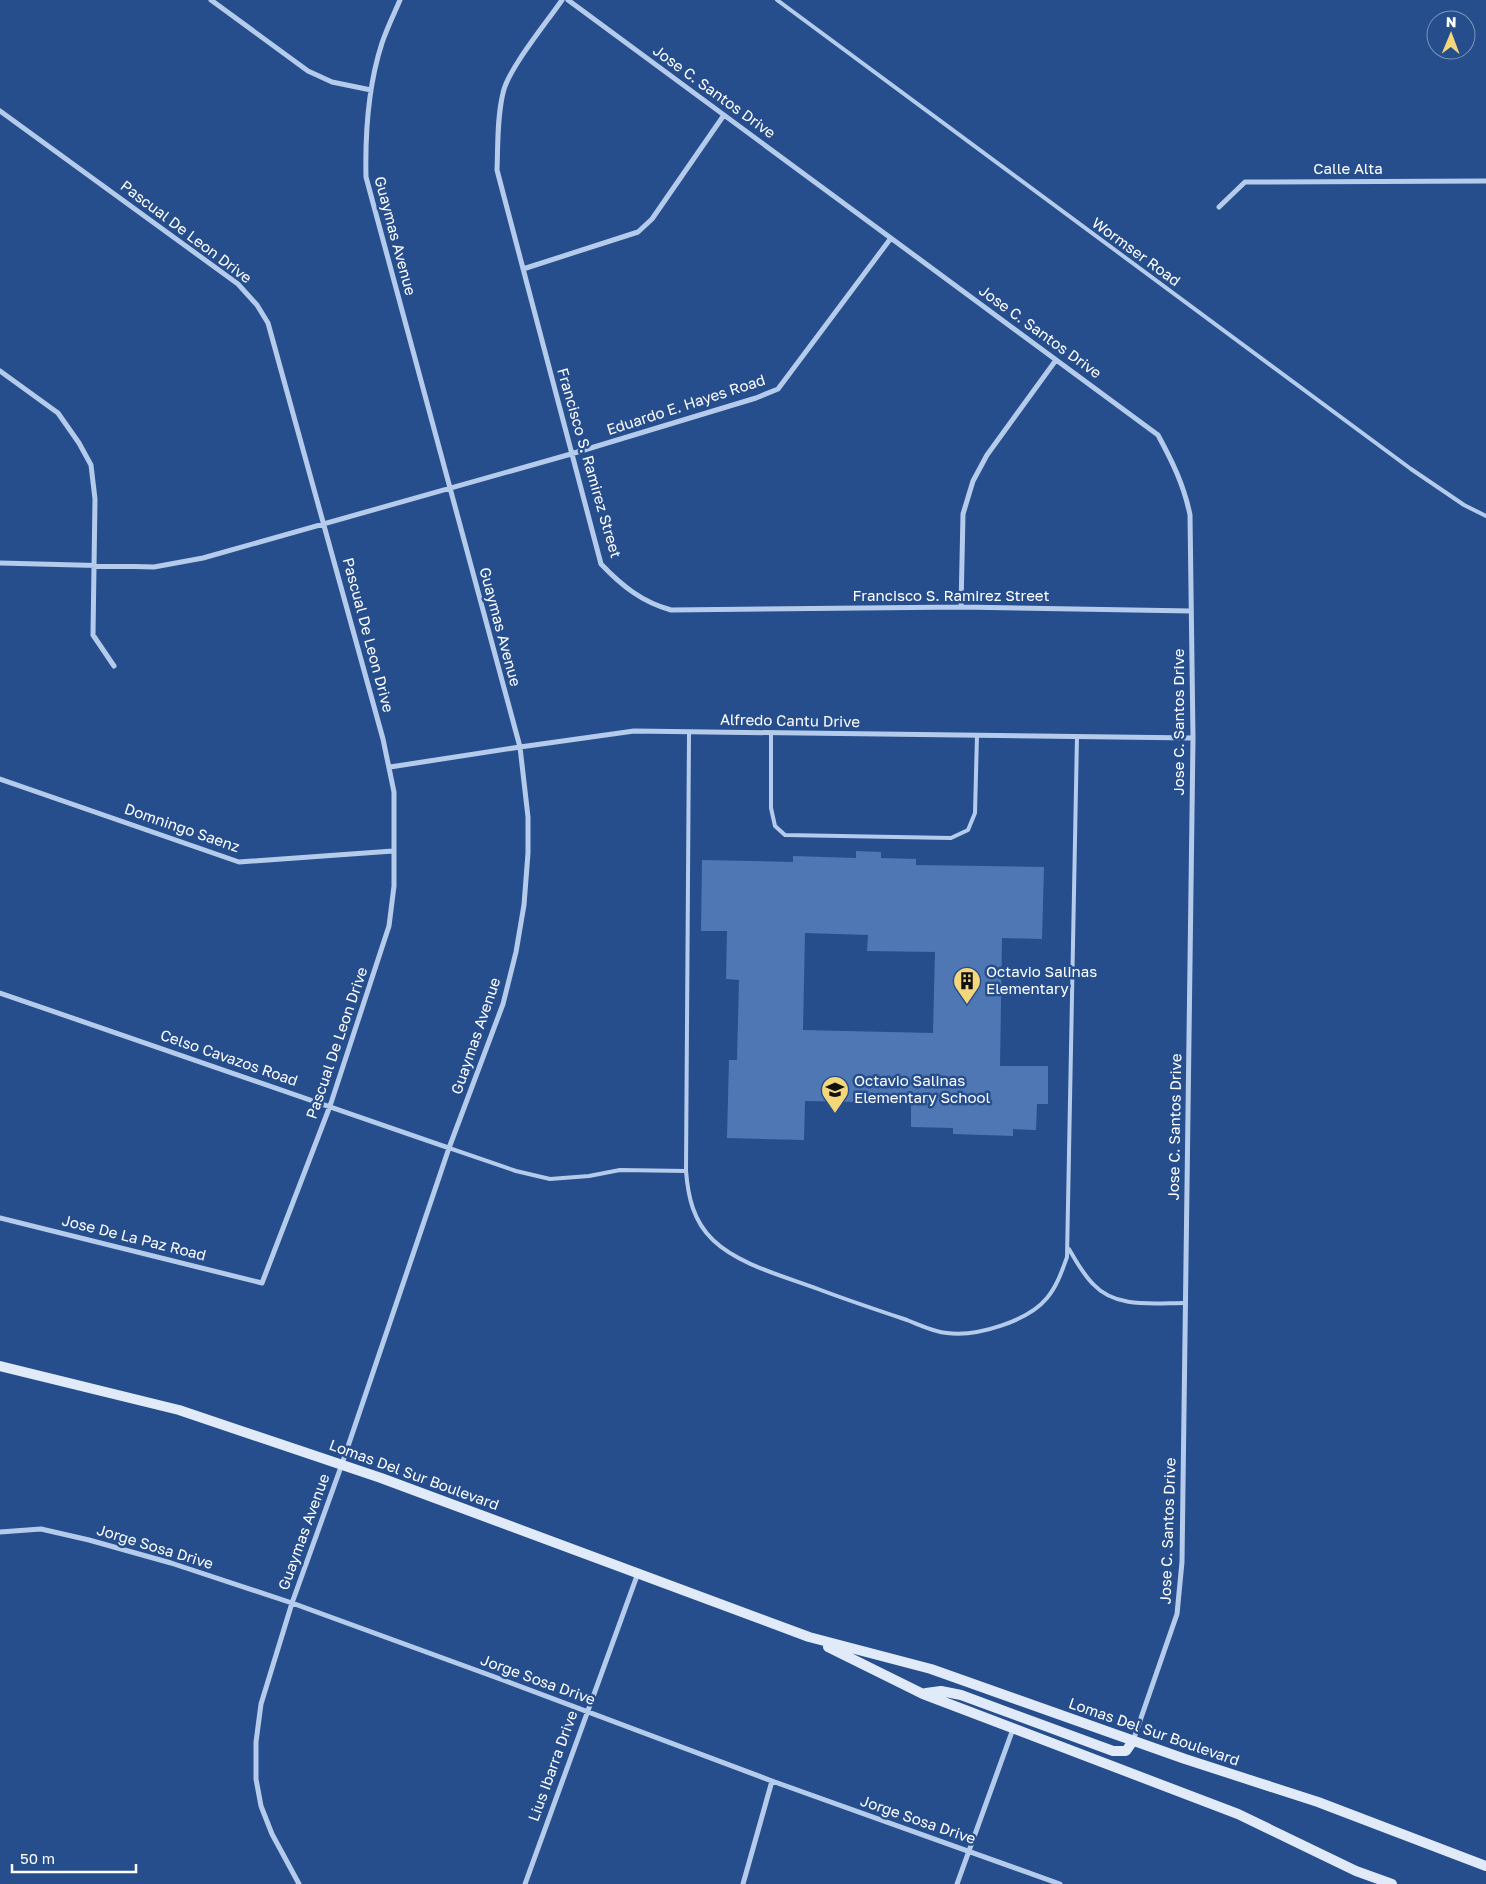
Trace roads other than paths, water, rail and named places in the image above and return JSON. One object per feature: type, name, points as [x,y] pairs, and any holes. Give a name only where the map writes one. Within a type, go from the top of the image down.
[{"type":"main road","name":"Lomas Del Sur Boulevard","points":[[0,1366],[179,1410],[342,1464],[638,1573],[809,1638],[922,1694],[1238,1814],[1356,1870],[1392,1884]]},
{"type":"main road","name":"Lomas Del Sur Boulevard","points":[[809,1638],[931,1669],[1133,1741],[1318,1802],[1486,1866]]},
{"type":"main road","points":[[922,1694],[941,1691],[961,1695],[1113,1751],[1126,1750],[1133,1741]]},
{"type":"street","points":[[210,0],[308,71],[332,82],[371,90]]},
{"type":"street","name":"Guaymas Avenue","points":[[299,1884],[272,1834],[261,1806],[256,1779],[256,1742],[261,1704],[292,1603],[342,1464],[449,1148],[504,1004],[524,905],[528,835],[528,817],[520,747],[366,177],[365,139],[371,90],[382,42],[400,0]]},
{"type":"street","name":"Francisco S. Ramirez Street","points":[[562,0],[512,72],[503,92],[498,132],[497,170],[601,564],[624,586],[654,606],[671,610],[961,607],[1191,611]]},
{"type":"street","name":"Jose C. Santos Drive","points":[[568,0],[1158,434],[1175,466],[1185,491],[1190,515],[1193,738],[1182,1562],[1177,1614],[1133,1741]]},
{"type":"street","name":"Pascual De Leon Drive","points":[[0,111],[218,268],[238,284],[257,305],[268,323],[325,524],[390,768],[394,792],[394,886],[389,926],[330,1106],[262,1283]]},
{"type":"street","points":[[523,269],[638,232],[652,219],[724,115]]},
{"type":"street","name":"Calle Alta","points":[[1220,207],[1245,182],[1486,181]]},
{"type":"street","name":"Eduardo E. Hayes Road","points":[[0,563],[154,567],[203,558],[571,454],[756,398],[778,389],[890,238]]},
{"type":"street","points":[[961,607],[963,514],[973,481],[987,455],[1056,360]]},
{"type":"street","points":[[0,370],[58,413],[79,443],[91,465],[95,499],[93,635],[114,666]]},
{"type":"street","name":"Alfredo Cantu Drive","points":[[390,768],[634,731],[1193,738]]},
{"type":"street","name":"Domningo Saenz","points":[[0,779],[239,862],[393,851]]},
{"type":"street","name":"Celso Cavazos Road","points":[[0,993],[449,1148]]},
{"type":"street","name":"Jose De La Paz Road","points":[[0,1218],[262,1283]]},
{"type":"street","name":"Jorge Sosa Drive","points":[[0,1532],[41,1528],[171,1563],[292,1603],[586,1711],[772,1782],[1060,1884]]},
{"type":"street","name":"Lius Ibarra Drive","points":[[525,1884],[586,1711],[638,1573]]},
{"type":"street","points":[[957,1884],[1013,1728]]},
{"type":"street","points":[[742,1884],[772,1782]]},
{"type":"lane","name":"Wormser Road","points":[[777,0],[1403,463],[1464,505],[1486,516]]},
{"type":"lane","points":[[689,732],[686,1171],[688,1195],[696,1217],[711,1239],[734,1256],[840,1297],[945,1333],[967,1334],[988,1331],[1029,1313],[1046,1299],[1058,1281],[1068,1257],[1076,736]]},
{"type":"lane","points":[[771,733],[771,808],[775,826],[785,835],[951,838],[968,830],[975,813],[978,735]]},
{"type":"lane","points":[[449,1148],[516,1171],[550,1179],[589,1176],[620,1170],[686,1171]]},
{"type":"lane","points":[[1068,1248],[1094,1285],[1113,1299],[1130,1302],[1185,1304]]},
{"type":"place","name":"Octavio Salinas Elementary","points":[[967,1005]]},
{"type":"place","name":"Octavio Salinas Elementary School","points":[[835,1114]]}]
